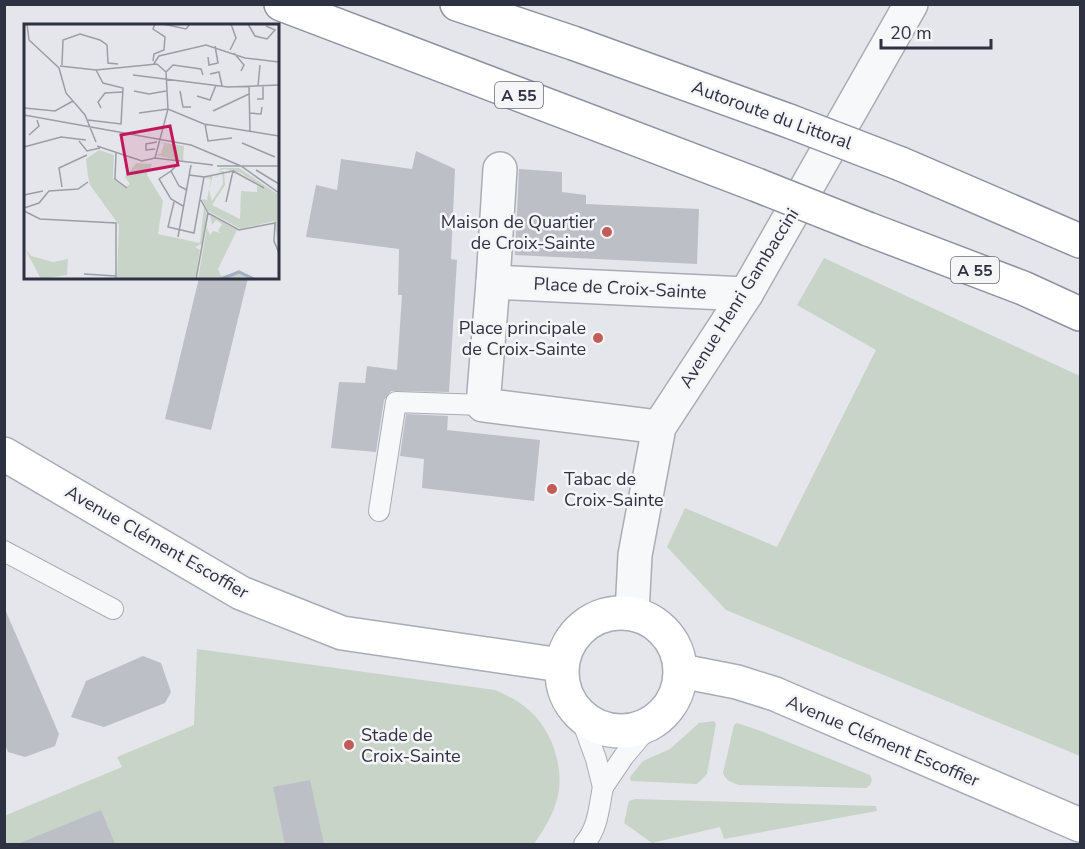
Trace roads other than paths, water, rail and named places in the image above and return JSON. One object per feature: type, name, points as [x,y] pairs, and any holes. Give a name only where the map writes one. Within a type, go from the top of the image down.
[{"type":"main road","name":"A 55","points":[[281,4],[757,184],[1023,288],[1080,314]]},
{"type":"main road","name":"Autoroute du Littoral","points":[[457,4],[789,121],[901,164],[1080,241]]},
{"type":"main road","name":"Avenue Clément Escoffier","points":[[4,454],[241,593],[342,633],[561,665]]},
{"type":"main road","points":[[612,613],[632,613],[651,620],[667,633],[677,651],[681,671],[678,691],[668,710],[652,723],[633,731],[605,730],[580,715],[568,701],[562,683],[561,665],[567,647],[578,630],[594,618],[612,613]]},
{"type":"main road","name":"Avenue Clément Escoffier","points":[[681,671],[737,682],[775,694],[1080,825]]},
{"type":"street","name":"Avenue Henri Gambaccini","points":[[632,613],[635,555],[659,427],[746,294],[911,4]]},
{"type":"street","points":[[500,169],[483,405],[659,427]]},
{"type":"street","name":"Place de Croix-Sainte","points":[[493,282],[746,294]]},
{"type":"lane","points":[[379,511],[396,402],[483,405]]},
{"type":"lane","points":[[4,551],[113,609]]},
{"type":"lane","points":[[580,715],[596,759],[603,787]]},
{"type":"lane","points":[[584,844],[590,838],[596,825],[603,787],[624,756],[652,723]]},
{"type":"place","name":"Maison de Quartier de Croix-Sainte","points":[[607,232]]},
{"type":"place","name":"Place principale de Croix-Sainte","points":[[598,338]]},
{"type":"place","name":"Tabac de Croix-Sainte","points":[[552,489]]},
{"type":"place","name":"Stade de Croix-Sainte","points":[[349,745]]}]
